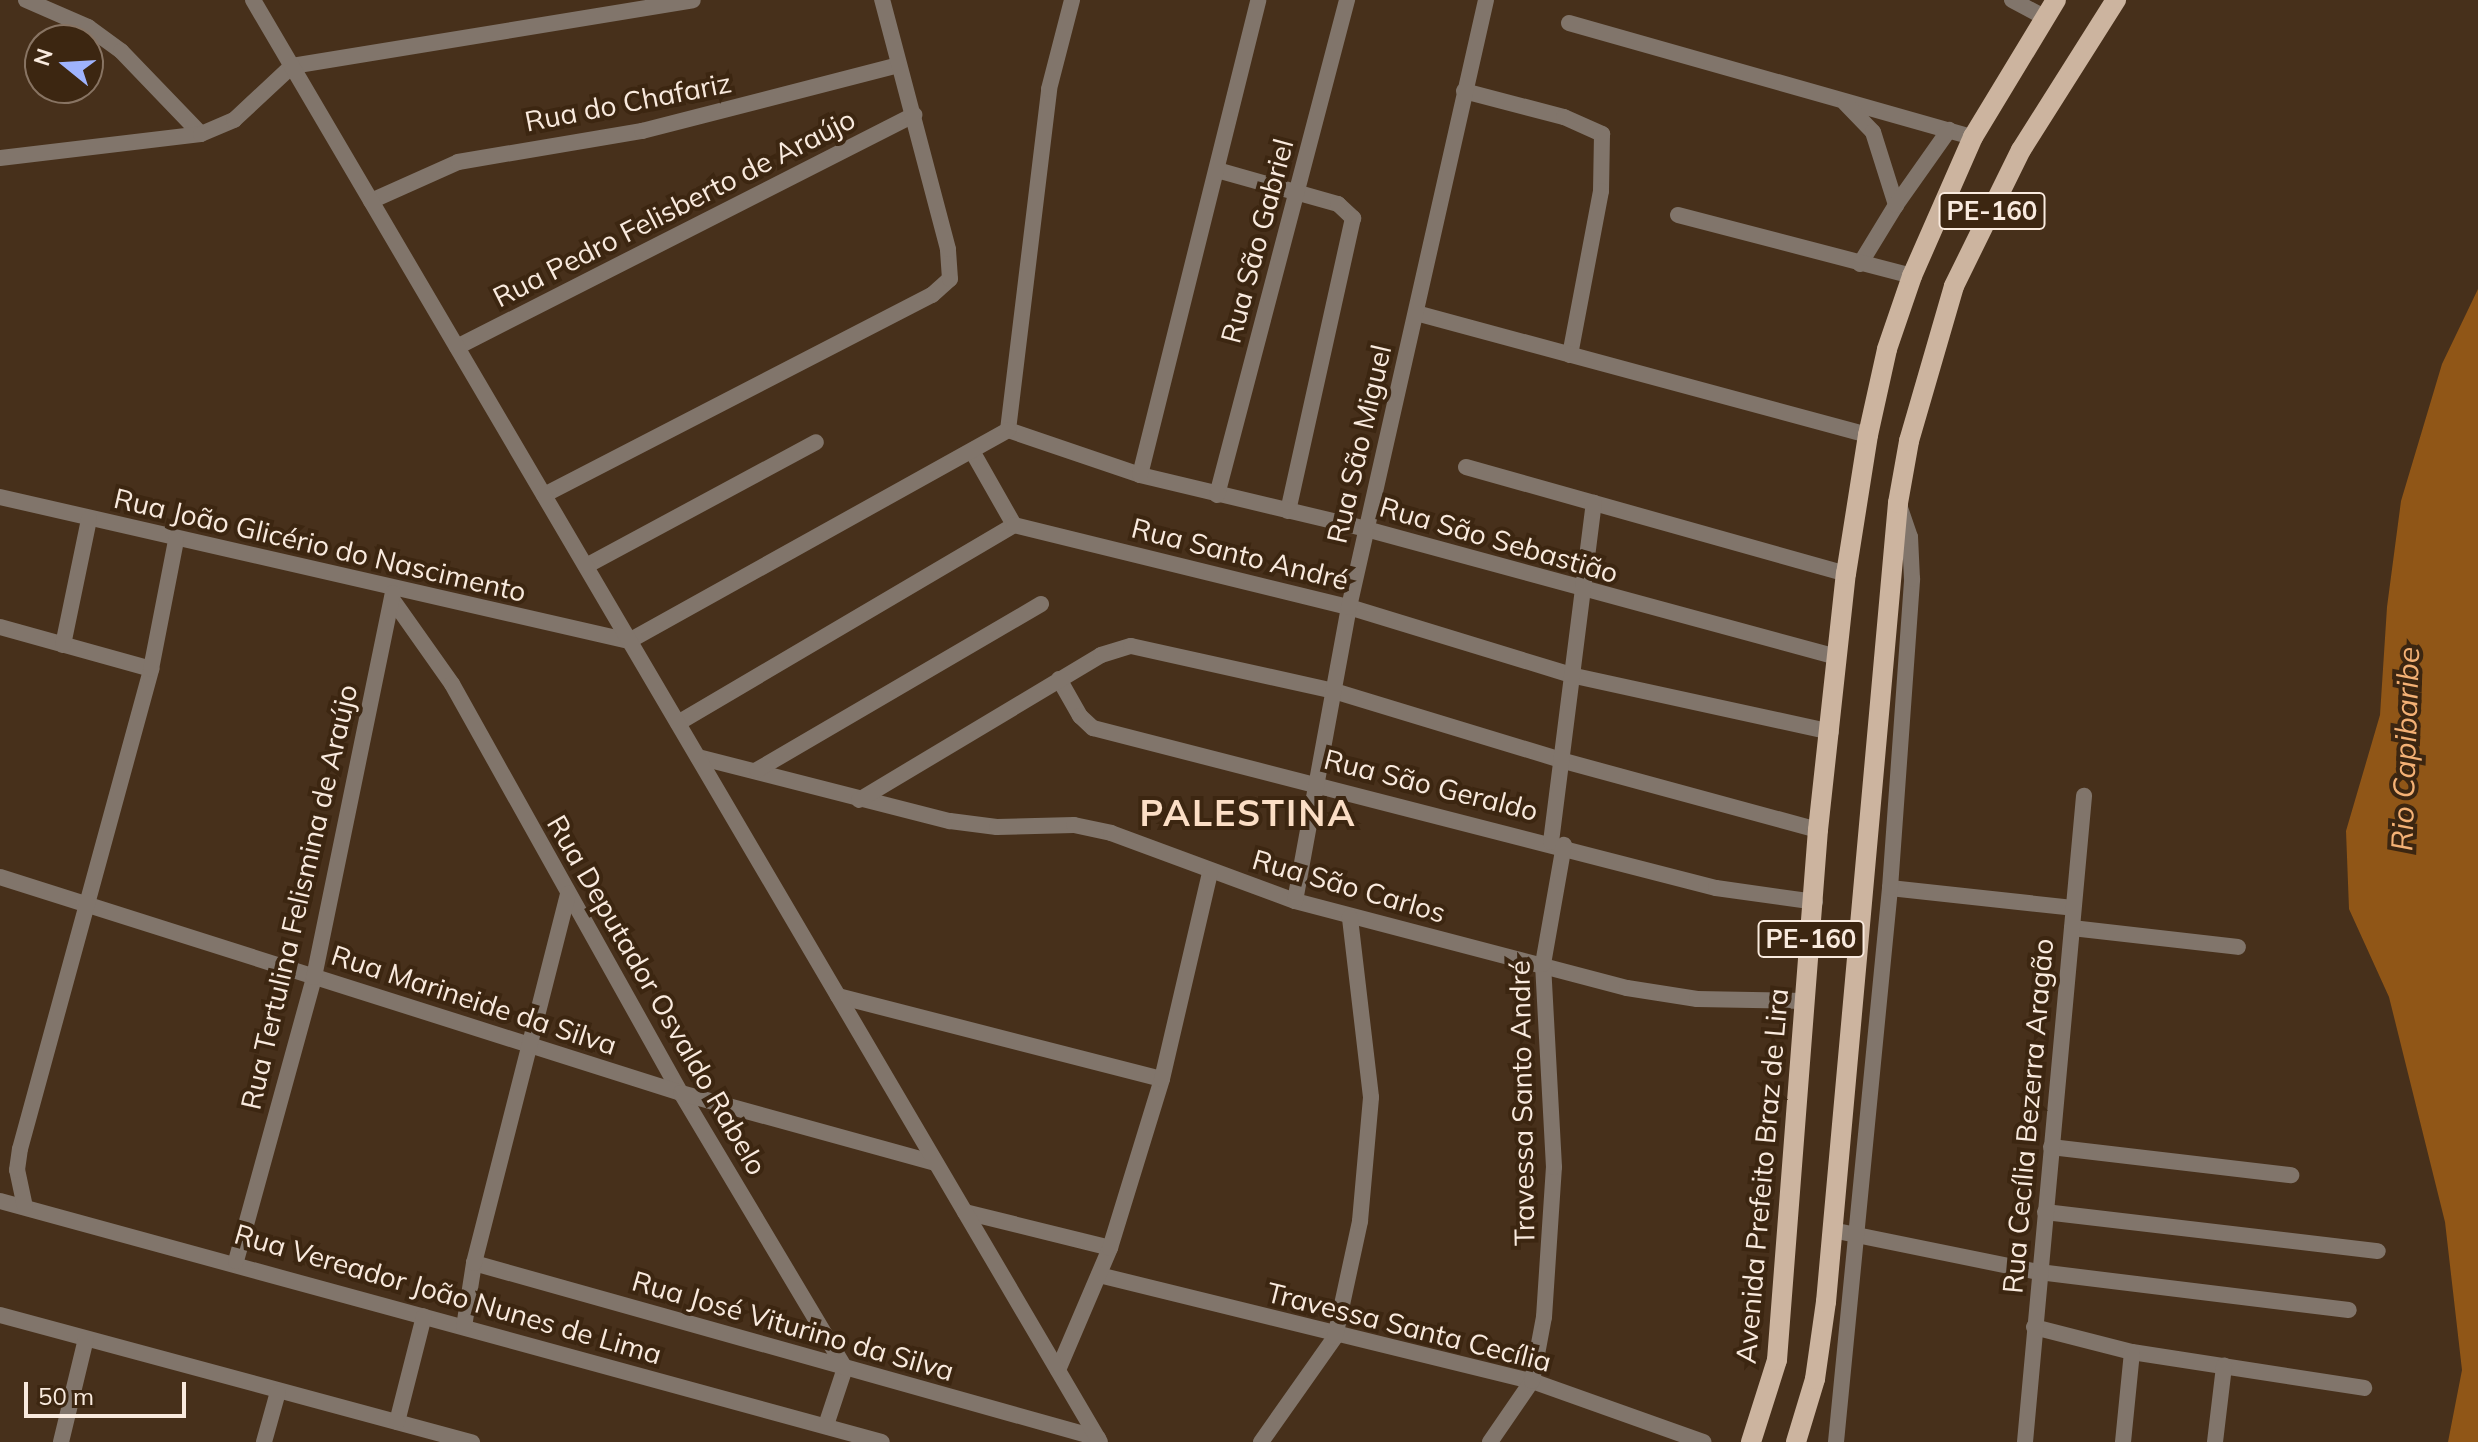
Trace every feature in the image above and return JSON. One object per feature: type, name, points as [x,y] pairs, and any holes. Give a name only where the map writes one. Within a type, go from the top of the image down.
[{"type":"main road","name":"PE-160","points":[[1868,435],[1887,349],[1912,276],[1973,137],[2056,0]]},
{"type":"main road","name":"PE-160","points":[[1796,1442],[1815,1379],[1832,1230],[1898,503],[1909,441],[1954,286],[2021,150],[2116,0]]},
{"type":"main road","name":"Avenida Prefeito Braz de Lira","points":[[1751,1442],[1777,1360],[1815,902],[1818,830],[1846,574],[1868,435]]},
{"type":"street","points":[[26,0],[51,5],[121,51],[201,134]]},
{"type":"street","points":[[253,0],[1099,1440]]},
{"type":"street","points":[[0,158],[201,134],[234,120],[292,66],[693,0]]},
{"type":"street","points":[[544,495],[932,295],[950,279],[948,249],[882,0]]},
{"type":"street","points":[[629,641],[1008,430],[1049,89],[1072,0]]},
{"type":"street","points":[[1140,475],[1258,0]]},
{"type":"street","name":"Rua São Gabriel","points":[[1217,495],[1347,0]]},
{"type":"street","name":"Rua São Miguel","points":[[1295,901],[1320,784],[1349,607],[1486,0]]},
{"type":"street","points":[[2012,0],[2044,17]]},
{"type":"street","points":[[1569,23],[1973,137]]},
{"type":"street","name":"Rua do Chafariz","points":[[371,201],[458,162],[642,131],[899,65]]},
{"type":"street","points":[[1464,91],[1564,117],[1602,134],[1601,191],[1570,355]]},
{"type":"street","points":[[1844,102],[1873,132],[1896,205]]},
{"type":"street","name":"Rua Pedro Felisberto de Araújo","points":[[457,347],[914,115]]},
{"type":"street","points":[[1860,264],[1896,205],[1949,130]]},
{"type":"street","points":[[1217,170],[1298,192],[1350,211],[1351,238],[1288,511]]},
{"type":"street","points":[[1678,215],[1912,276]]},
{"type":"street","points":[[1416,313],[1868,435]]},
{"type":"street","name":"Rua São Sebastião","points":[[1008,430],[1140,475],[1366,529],[1583,591],[1838,657]]},
{"type":"street","points":[[586,566],[816,442]]},
{"type":"street","points":[[678,723],[1014,525],[972,451]]},
{"type":"street","points":[[1466,467],[1846,574]]},
{"type":"street","name":"Rua João Glicério do Nascimento","points":[[0,497],[393,594],[629,641]]},
{"type":"street","name":"Travessa Santo André","points":[[1490,1442],[1532,1381],[1553,1241],[1543,964],[1594,503]]},
{"type":"street","points":[[1836,1442],[1859,1235],[1890,888],[1912,579],[1910,537],[1898,503]]},
{"type":"street","points":[[63,645],[89,519]]},
{"type":"street","name":"Rua Santo André","points":[[1014,525],[1349,607],[1575,676],[1831,732]]},
{"type":"street","points":[[25,1207],[17,1170],[20,1149],[151,669],[176,540]]},
{"type":"street","name":"Rua Deputador Osvaldo Rabelo","points":[[393,594],[452,684],[681,1093],[845,1368]]},
{"type":"street","name":"Rua Tertulina Felismina de Araújo","points":[[236,1261],[314,977],[393,594]]},
{"type":"street","points":[[757,770],[1041,604]]},
{"type":"street","points":[[0,627],[151,669]]},
{"type":"street","points":[[859,800],[1101,655],[1131,646],[1334,691],[1564,761],[1818,830]]},
{"type":"street","name":"Rua São Geraldo","points":[[1059,679],[1080,716],[1093,728],[1558,843],[1716,888],[1815,902]]},
{"type":"street","name":"Rua São Carlos","points":[[698,757],[757,770],[859,800],[976,825],[1074,825],[1153,848],[1210,873],[1350,917],[1660,995],[1806,1001]]},
{"type":"street","name":"Rua Cecília Bezerra Aragão","points":[[2025,1442],[2084,796]]},
{"type":"street","points":[[1058,1370],[1110,1248],[1162,1079],[1210,873]]},
{"type":"street","name":"Rua Marineide da Silva","points":[[0,877],[681,1093],[936,1163]]},
{"type":"street","points":[[1890,888],[2073,908]]},
{"type":"street","points":[[464,1327],[474,1263],[568,894]]},
{"type":"street","points":[[1261,1442],[1335,1337],[1360,1221],[1371,1097],[1350,917]]},
{"type":"street","points":[[2072,928],[2238,947]]},
{"type":"street","points":[[838,996],[1162,1079]]},
{"type":"street","points":[[2051,1147],[2291,1175]]},
{"type":"street","name":"Rua Vereador João Nunes de Lima","points":[[0,1201],[236,1261],[874,1441]]},
{"type":"street","points":[[965,1212],[1110,1248]]},
{"type":"street","points":[[2045,1212],[2378,1251]]},
{"type":"street","points":[[1832,1230],[2039,1272],[2349,1310]]},
{"type":"street","name":"Rua José Viturino da Silva","points":[[474,1263],[1099,1440]]},
{"type":"street","name":"Travessa Santa Cecília","points":[[1099,1275],[1335,1337],[1532,1381],[1703,1442]]},
{"type":"street","points":[[0,1315],[467,1441]]},
{"type":"street","points":[[397,1422],[424,1316]]},
{"type":"street","points":[[2034,1327],[2132,1352],[2364,1388]]},
{"type":"street","points":[[61,1442],[86,1339]]},
{"type":"street","points":[[2123,1442],[2132,1352]]},
{"type":"street","points":[[2215,1442],[2224,1366]]},
{"type":"street","points":[[826,1425],[845,1368]]},
{"type":"street","points":[[264,1442],[278,1392]]},
{"type":"water","name":"Rio Capibaribe","points":[[2478,289],[2478,1442],[2448,1442],[2462,1370],[2445,1222],[2389,997],[2349,909],[2346,831],[2380,715],[2387,607],[2401,501],[2442,364]]},
{"type":"district","name":"PALESTINA","points":[[1248,813]]}]
